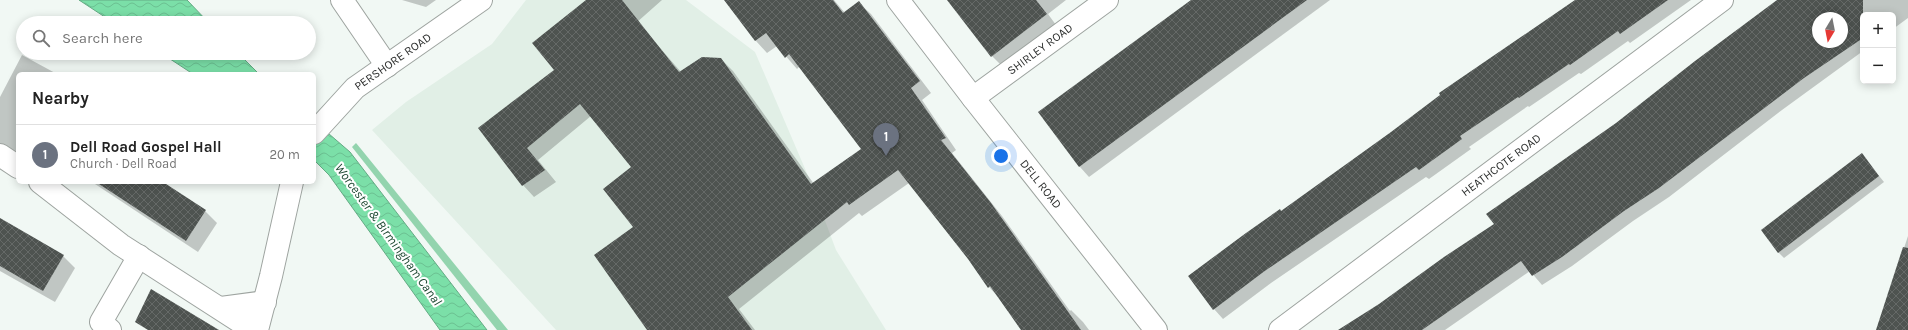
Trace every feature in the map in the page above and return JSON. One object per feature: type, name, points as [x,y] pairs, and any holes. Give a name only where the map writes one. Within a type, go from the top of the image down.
[{"type":"street","points":[[342,0],[387,66]]},
{"type":"street","name":"PERSHORE ROAD","points":[[316,130],[355,88],[481,0]]},
{"type":"street","name":"DELL ROAD","points":[[898,0],[973,98],[1156,330]]},
{"type":"street","name":"SHIRLEY ROAD","points":[[973,98],[1107,0]]},
{"type":"street","name":"HEATHCOTE ROAD","points":[[1280,330],[1722,0]]},
{"type":"street","points":[[0,155],[16,166]]},
{"type":"street","points":[[43,184],[121,245],[253,330]]},
{"type":"street","points":[[257,330],[265,302],[292,184]]},
{"type":"street","points":[[110,330],[101,322],[139,256]]},
{"type":"street","points":[[221,308],[265,302]]},
{"type":"shaded area","points":[[526,0],[686,0],[755,52],[809,178],[836,250],[886,330],[556,330],[372,130],[406,102],[492,44]]},
{"type":"shaded area","points":[[356,143],[508,330],[497,330],[352,147]]},
{"type":"water","points":[[79,0],[187,0],[202,16],[103,16]]},
{"type":"water","points":[[172,60],[245,60],[257,72],[190,72]]},
{"type":"water","name":"Worcester & Birmingham Canal","points":[[316,123],[350,152],[487,330],[440,330],[329,175],[316,162]]},
{"type":"building","points":[[586,0],[622,0],[679,72],[702,57],[721,58],[811,184],[861,149],[789,54],[785,58],[766,33],[755,41],[724,0],[833,0],[843,13],[859,1],[920,81],[911,88],[946,138],[941,140],[991,203],[1081,330],[1021,330],[990,286],[988,288],[968,259],[898,170],[849,205],[847,202],[728,297],[752,330],[647,330],[594,255],[633,227],[603,189],[631,167],[580,104],[527,148],[545,170],[522,186],[478,128],[554,70],[532,43]]},
{"type":"building","points":[[947,0],[1036,0],[1047,14],[991,57]]},
{"type":"building","points":[[1191,0],[1307,0],[1079,167],[1038,112]]},
{"type":"building","points":[[1575,0],[1668,0],[1620,34],[1618,31],[1570,65],[1569,64],[1460,136],[1462,139],[1419,170],[1416,167],[1262,273],[1213,310],[1188,276],[1246,233],[1280,209],[1281,211],[1391,132],[1440,95],[1439,93]]},
{"type":"building","points":[[1777,0],[1863,0],[1863,12],[1860,12],[1860,40],[1804,78],[1659,188],[1624,211],[1562,257],[1532,276],[1521,261],[1422,330],[1338,330],[1379,304],[1444,257],[1494,224],[1486,214],[1616,123],[1695,61]]},
{"type":"building","points":[[1862,153],[1879,176],[1778,253],[1761,230]]},
{"type":"building","points":[[99,184],[166,184],[206,210],[186,241]]},
{"type":"building","points":[[0,218],[64,255],[43,291],[0,266]]},
{"type":"building","points":[[1903,247],[1908,248],[1908,330],[1876,330]]},
{"type":"building","points":[[151,289],[219,330],[148,330],[135,322]]},
{"type":"place","name":"Dell Road Gospel Hall","points":[[886,156]]}]
